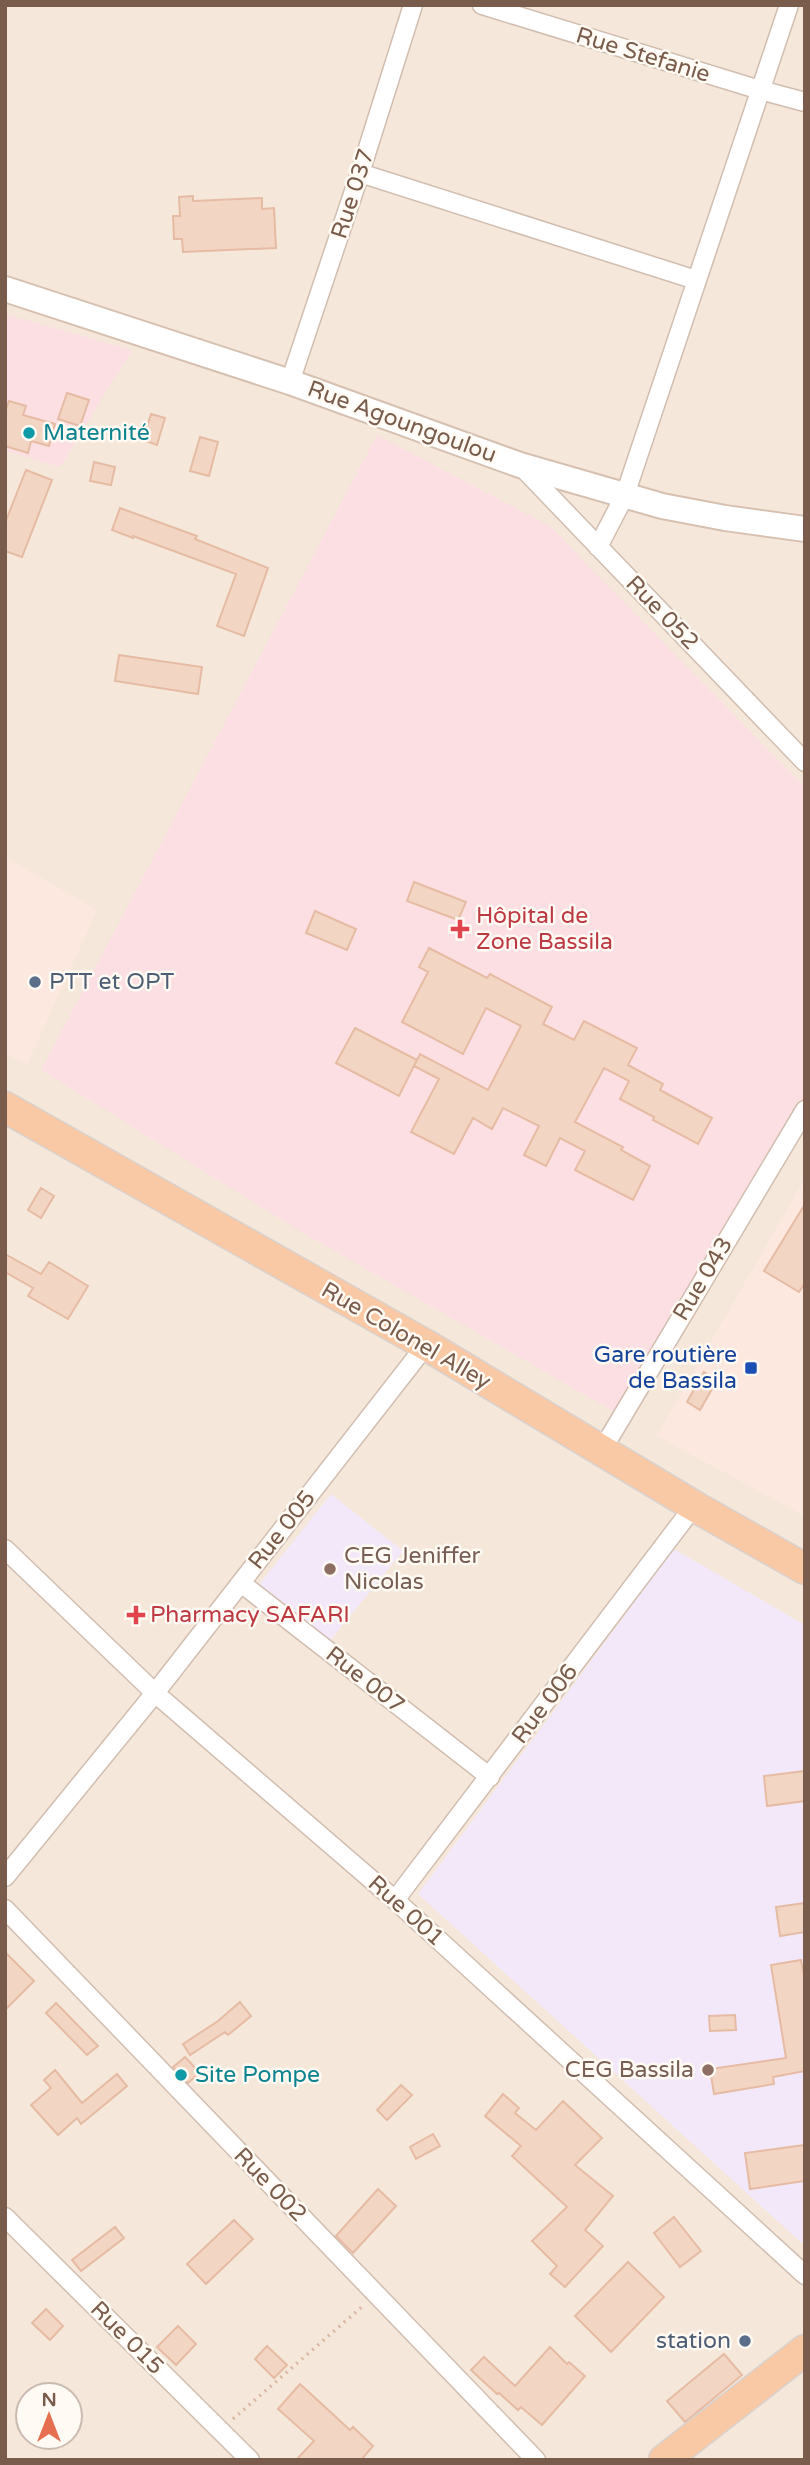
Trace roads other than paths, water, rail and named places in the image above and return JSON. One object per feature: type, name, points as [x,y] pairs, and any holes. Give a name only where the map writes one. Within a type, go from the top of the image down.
[{"type":"highway","name":"Rue Colonel Alley","points":[[5,1107],[426,1345],[694,1506],[805,1569]]},
{"type":"highway","points":[[664,2460],[805,2350]]},
{"type":"main road","name":"Rue Agoungoulou","points":[[5,289],[290,382],[520,465],[662,506],[724,519],[805,529]]},
{"type":"street","name":"Rue 037","points":[[290,382],[413,5]]},
{"type":"street","name":"Rue Stefanie","points":[[482,5],[805,102]]},
{"type":"street","points":[[598,547],[625,495],[789,5]]},
{"type":"street","points":[[360,173],[696,280]]},
{"type":"street","name":"Rue 052","points":[[520,465],[805,762]]},
{"type":"street","name":"Rue 043","points":[[602,1450],[805,1110]]},
{"type":"street","name":"Rue 005","points":[[5,1877],[155,1693],[426,1345]]},
{"type":"street","name":"Rue 006","points":[[395,1900],[694,1506]]},
{"type":"street","name":"Rue 001","points":[[5,1549],[155,1693],[395,1900],[805,2275]]},
{"type":"street","name":"Rue 007","points":[[241,1583],[490,1777]]},
{"type":"street","name":"Rue 002","points":[[5,1909],[536,2460]]},
{"type":"street","name":"Rue 015","points":[[5,2217],[250,2460]]},
{"type":"place","name":"Maternité","points":[[29,433]]},
{"type":"place","name":"Hôpital de Zone Bassila","points":[[460,929]]},
{"type":"place","name":"PTT et OPT","points":[[35,982]]},
{"type":"place","name":"Gare routière de Bassila","points":[[751,1368]]},
{"type":"place","name":"CEG Jeniffer Nicolas","points":[[330,1569]]},
{"type":"place","name":"Pharmacy SAFARI","points":[[136,1615]]},
{"type":"place","name":"CEG Bassila","points":[[708,2070]]},
{"type":"place","name":"Site Pompe","points":[[181,2075]]},
{"type":"place","name":"station","points":[[745,2341]]}]
